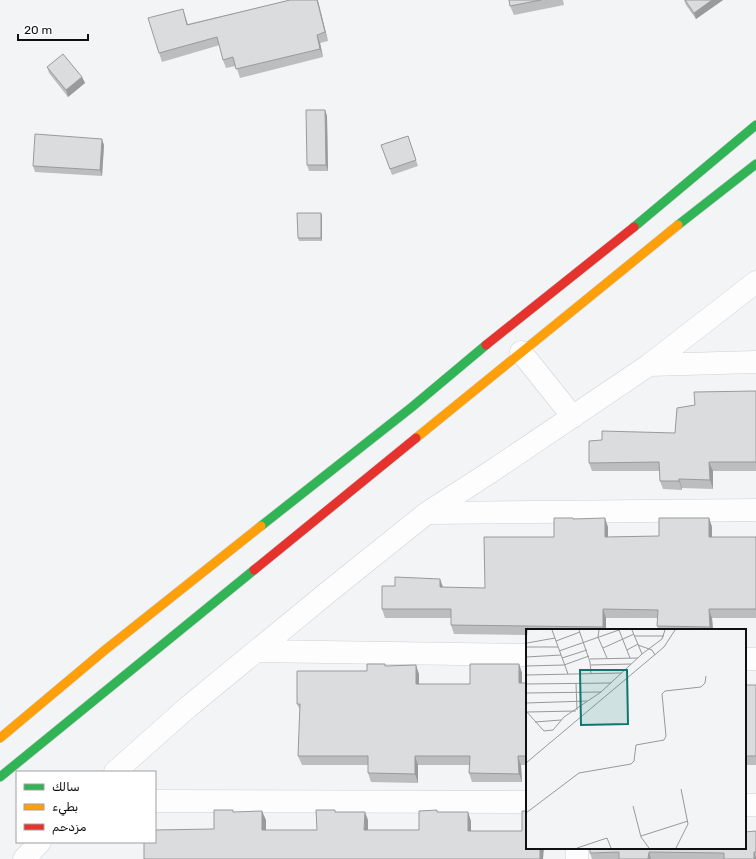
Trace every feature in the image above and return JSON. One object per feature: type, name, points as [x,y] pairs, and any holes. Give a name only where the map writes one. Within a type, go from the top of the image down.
[{"type":"highway","points":[[0,738],[111,646],[318,480],[412,407],[505,329],[637,225],[756,125]]},
{"type":"highway","points":[[0,777],[652,245],[756,164]]},
{"type":"street","points":[[116,771],[188,708],[427,513],[649,365],[756,282]]},
{"type":"street","points":[[521,352],[573,416]]},
{"type":"street","points":[[649,365],[756,362]]},
{"type":"street","points":[[427,513],[756,510]]},
{"type":"street","points":[[257,651],[526,655]]},
{"type":"street","points":[[156,801],[526,802]]},
{"type":"street","points":[[24,859],[39,843]]},
{"type":"building","points":[[290,0],[317,0],[325,32],[317,35],[320,49],[236,69],[233,57],[223,60],[217,37],[159,53],[148,18],[183,9],[187,25]]},
{"type":"building","points":[[509,0],[541,0],[510,6]]},
{"type":"building","points":[[685,0],[712,0],[694,13]]},
{"type":"building","points":[[63,54],[82,77],[66,90],[47,67]]},
{"type":"building","points":[[306,110],[325,110],[326,165],[307,165]]},
{"type":"building","points":[[35,134],[102,139],[100,170],[33,166]]},
{"type":"building","points":[[408,136],[416,160],[390,169],[381,145]]},
{"type":"building","points":[[297,213],[321,213],[321,238],[298,238]]},
{"type":"building","points":[[756,391],[756,462],[709,462],[710,480],[679,479],[679,481],[660,481],[659,462],[589,463],[589,441],[602,440],[602,431],[675,433],[677,408],[695,405],[694,392]]},
{"type":"building","points":[[554,518],[605,518],[605,537],[659,536],[659,518],[709,518],[709,537],[756,537],[756,609],[709,609],[710,627],[657,626],[658,610],[603,609],[603,627],[451,625],[451,609],[382,609],[382,586],[395,586],[395,577],[440,579],[440,587],[485,588],[484,537],[554,537]]},
{"type":"building","points":[[367,664],[385,664],[385,666],[416,665],[416,684],[470,684],[470,664],[519,664],[519,683],[526,683],[526,756],[518,756],[519,774],[469,773],[470,756],[415,756],[415,774],[368,773],[368,756],[298,756],[300,704],[297,704],[297,671],[367,671]]},
{"type":"building","points":[[746,685],[756,685],[756,756],[746,756]]},
{"type":"building","points":[[214,810],[233,810],[233,812],[262,811],[262,830],[317,830],[316,810],[335,810],[335,812],[365,812],[364,830],[419,830],[419,811],[437,810],[437,812],[468,812],[468,831],[522,831],[522,811],[526,811],[526,849],[540,849],[540,859],[144,859],[144,843],[156,843],[156,830],[214,829]]},
{"type":"building","points":[[756,831],[756,852],[754,852],[754,859],[724,859],[724,853],[649,852],[648,859],[619,859],[619,852],[590,853],[590,849],[746,849],[746,832]]},
{"type":"traffic: fast","points":[[634,227],[756,125]]},
{"type":"traffic: fast","points":[[678,225],[756,164]]},
{"type":"traffic: fast","points":[[261,526],[412,407],[486,345]]},
{"type":"traffic: fast","points":[[0,777],[254,570]]},
{"type":"traffic: slow","points":[[416,438],[678,225]]},
{"type":"traffic: slow","points":[[0,738],[105,650],[261,526]]},
{"type":"traffic: jam","points":[[486,345],[634,227]]},
{"type":"traffic: jam","points":[[254,570],[416,438]]}]
